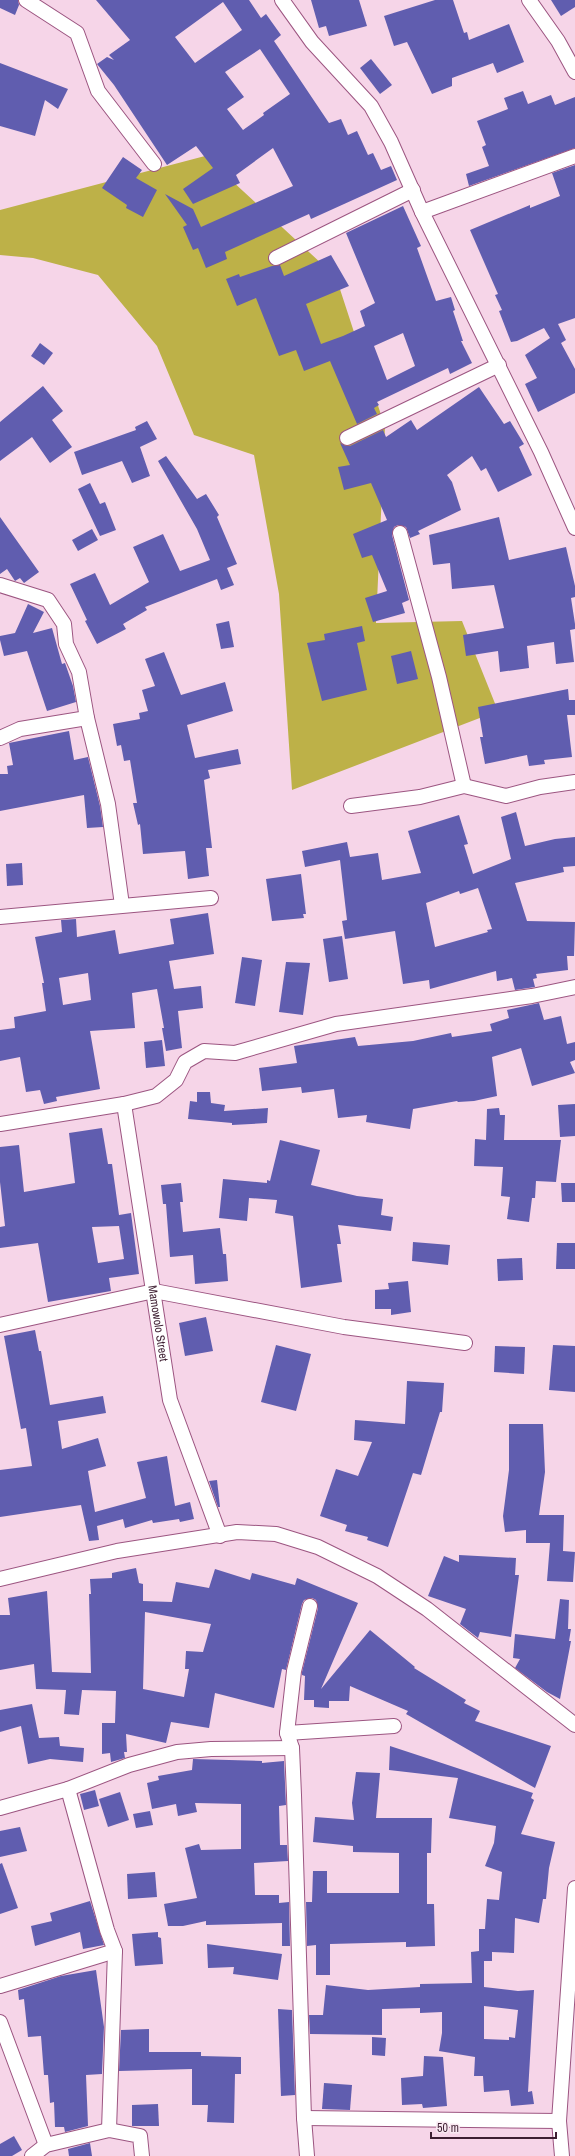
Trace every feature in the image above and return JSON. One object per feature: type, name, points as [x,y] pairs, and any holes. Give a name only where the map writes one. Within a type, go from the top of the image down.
[{"type":"street","points":[[26,0],[78,33],[98,91],[154,164]]},
{"type":"street","points":[[282,0],[312,42],[371,106],[391,142],[422,212],[499,365],[575,528]]},
{"type":"street","points":[[530,0],[558,41],[575,72]]},
{"type":"street","points":[[422,212],[575,156]]},
{"type":"street","points":[[276,258],[413,190]]},
{"type":"street","points":[[347,438],[499,365]]},
{"type":"street","points":[[400,533],[438,677],[464,786]]},
{"type":"street","points":[[0,585],[48,600],[64,624],[66,644],[79,672],[87,718],[108,804],[122,905]]},
{"type":"street","points":[[0,738],[20,729],[87,718]]},
{"type":"street","points":[[351,806],[420,798],[464,786],[506,796],[540,787],[575,782]]},
{"type":"street","points":[[0,917],[211,898]]},
{"type":"street","points":[[0,1124],[124,1104],[156,1096],[176,1080],[185,1062],[204,1051],[235,1053],[336,1024],[532,996],[575,987]]},
{"type":"street","name":"Mamowolo Street","points":[[124,1104],[170,1400],[220,1536]]},
{"type":"street","points":[[0,1325],[154,1291],[344,1327],[465,1343]]},
{"type":"street","points":[[0,1579],[117,1551],[220,1536],[237,1532],[276,1534],[318,1548],[377,1576],[426,1609],[575,1725]]},
{"type":"street","points":[[307,2156],[304,2118],[292,1748],[288,1733],[294,1671],[310,1606]]},
{"type":"street","points":[[288,1733],[394,1726]]},
{"type":"street","points":[[0,1808],[68,1789],[129,1766],[177,1752],[211,1749],[292,1748]]},
{"type":"street","points":[[68,1789],[107,1930],[115,1951],[109,2130]]},
{"type":"street","points":[[562,2156],[559,2121],[575,1888]]},
{"type":"street","points":[[0,1986],[115,1951]]},
{"type":"street","points":[[0,2022],[46,2145]]},
{"type":"street","points":[[304,2118],[559,2121]]},
{"type":"street","points":[[32,2156],[46,2145],[109,2130],[140,2136],[142,2156]]},
{"type":"shaded area","points":[[205,156],[336,277],[385,427],[376,623],[462,621],[498,711],[292,790],[279,594],[254,455],[194,435],[157,346],[98,275],[33,258],[0,255],[0,210]]},
{"type":"building","points":[[0,0],[18,0],[19,5],[15,15],[0,8]]},
{"type":"building","points":[[96,0],[249,0],[261,18],[266,14],[281,35],[274,41],[329,123],[341,119],[348,135],[357,131],[368,155],[373,153],[381,170],[391,166],[397,180],[311,219],[309,214],[225,252],[227,259],[206,268],[198,248],[193,250],[183,227],[187,225],[165,194],[193,209],[201,227],[293,186],[273,148],[236,175],[240,183],[193,204],[183,189],[213,168],[196,146],[167,165],[114,85],[97,64],[107,57],[114,60],[109,55],[130,40]],"holes":[[[223,2],[242,30],[195,63],[175,37]],[[260,49],[290,94],[263,113],[264,115],[243,130],[227,109],[244,97],[225,72]]]},
{"type":"building","points":[[311,0],[359,0],[367,26],[329,36],[326,26],[319,28]]},
{"type":"building","points":[[435,0],[453,0],[464,33],[467,32],[469,40],[509,24],[524,62],[497,73],[493,63],[452,78],[452,86],[432,94],[407,42],[394,46],[384,16]]},
{"type":"building","points":[[551,0],[575,0],[575,7],[561,16]]},
{"type":"building","points":[[371,59],[392,85],[380,94],[360,68]]},
{"type":"building","points":[[0,63],[68,89],[58,109],[45,100],[35,136],[0,126]]},
{"type":"building","points":[[523,91],[528,104],[551,95],[555,105],[575,97],[575,148],[469,186],[466,174],[489,166],[482,147],[486,145],[477,121],[508,109],[504,98]]},
{"type":"building","points":[[123,157],[142,170],[136,178],[157,190],[143,217],[126,208],[127,205],[102,188]]},
{"type":"building","points":[[575,165],[575,318],[558,324],[566,340],[561,343],[575,369],[575,393],[538,412],[525,384],[537,378],[525,355],[550,338],[544,328],[517,341],[511,342],[499,311],[502,310],[495,295],[498,294],[470,230],[530,205],[530,208],[560,196],[552,173]]},
{"type":"building","points":[[403,206],[421,246],[417,248],[436,301],[451,297],[455,310],[453,311],[463,341],[461,341],[472,363],[450,374],[448,368],[377,402],[379,405],[374,408],[377,414],[357,424],[330,361],[304,371],[296,350],[279,356],[256,298],[237,306],[226,279],[239,274],[240,277],[272,266],[280,265],[284,276],[331,255],[349,286],[306,304],[321,344],[343,336],[365,326],[360,311],[375,303],[346,233]],"holes":[[[403,333],[415,366],[387,380],[374,346]]]},
{"type":"building","points":[[40,343],[53,353],[44,365],[31,356]]},
{"type":"building","points":[[43,386],[63,411],[52,420],[72,447],[50,463],[32,437],[0,461],[0,422]]},
{"type":"building","points":[[479,387],[504,424],[510,421],[524,444],[519,447],[532,475],[498,492],[486,468],[481,471],[472,456],[447,475],[452,482],[461,510],[418,531],[420,534],[410,538],[406,527],[398,525],[394,527],[392,535],[409,600],[402,603],[405,613],[373,622],[365,598],[387,591],[372,555],[362,558],[353,534],[387,520],[371,483],[344,490],[338,467],[350,465],[340,443],[350,446],[383,430],[386,437],[411,420],[417,430]]},
{"type":"building","points":[[147,421],[157,439],[140,447],[150,476],[132,483],[122,461],[82,475],[74,452],[136,430],[135,427]]},
{"type":"building","points":[[166,456],[197,499],[206,494],[219,515],[217,517],[237,564],[227,568],[234,585],[221,590],[217,579],[145,607],[147,610],[123,624],[126,629],[97,644],[85,621],[87,620],[70,584],[95,573],[110,605],[149,582],[133,547],[163,534],[180,571],[210,560],[197,529],[158,461]]},
{"type":"building","points":[[90,483],[100,504],[105,502],[116,530],[100,536],[78,489]]},
{"type":"building","points":[[0,517],[39,572],[24,583],[20,578],[15,581],[7,569],[0,574]]},
{"type":"building","points":[[499,517],[509,560],[566,547],[575,586],[575,597],[571,598],[575,629],[570,630],[574,662],[556,664],[554,642],[527,646],[529,668],[500,672],[498,651],[466,656],[463,635],[504,628],[494,585],[452,589],[450,563],[433,565],[429,535]]},
{"type":"building","points":[[92,529],[98,540],[78,551],[72,540]]},
{"type":"building","points":[[28,604],[44,612],[33,633],[52,628],[62,664],[65,663],[73,686],[76,702],[47,711],[27,651],[4,656],[0,636],[15,633]]},
{"type":"building","points":[[229,621],[234,647],[221,649],[216,624]]},
{"type":"building","points":[[362,626],[365,641],[357,643],[367,690],[322,701],[307,643],[325,640],[324,634]]},
{"type":"building","points":[[411,651],[418,679],[397,684],[391,656]]},
{"type":"building","points":[[164,652],[181,695],[225,682],[233,711],[187,725],[195,758],[238,749],[241,764],[208,770],[210,778],[204,780],[212,848],[206,848],[209,876],[188,879],[185,851],[143,854],[140,824],[138,825],[133,803],[137,803],[130,760],[124,761],[121,745],[117,746],[113,724],[140,719],[139,713],[148,711],[142,690],[155,686],[145,659]]},
{"type":"building","points":[[568,689],[569,700],[575,700],[575,715],[567,715],[572,757],[544,760],[545,764],[529,766],[527,755],[485,764],[480,737],[483,737],[478,707]]},
{"type":"building","points":[[69,731],[74,760],[88,757],[100,806],[103,827],[87,828],[84,795],[0,811],[0,774],[8,774],[7,766],[13,765],[9,743]]},
{"type":"building","points":[[516,812],[525,846],[555,839],[575,837],[575,866],[563,867],[564,872],[515,883],[527,921],[575,922],[574,956],[567,956],[568,970],[536,974],[537,978],[533,979],[535,987],[515,990],[512,978],[497,981],[496,971],[430,989],[429,980],[403,984],[395,931],[345,939],[342,921],[347,920],[340,860],[305,867],[302,851],[347,842],[350,857],[378,853],[382,880],[421,873],[408,831],[459,815],[468,844],[464,845],[473,874],[511,859],[501,817]],"holes":[[[478,888],[492,929],[487,930],[488,932],[435,947],[426,903],[459,891],[460,894]]]},
{"type":"building","points":[[22,863],[23,885],[7,886],[6,864]]},
{"type":"building","points":[[301,874],[306,914],[303,914],[304,918],[272,921],[266,879]]},
{"type":"building","points":[[208,913],[214,954],[169,961],[174,989],[201,986],[203,1008],[178,1011],[182,1048],[166,1051],[162,1028],[164,1028],[157,989],[132,993],[135,1028],[90,1031],[100,1089],[56,1097],[57,1101],[44,1104],[40,1090],[26,1092],[20,1057],[0,1061],[0,1030],[15,1028],[14,1017],[46,1011],[42,983],[44,983],[35,937],[62,932],[61,920],[76,919],[77,937],[115,930],[119,954],[174,944],[170,919]],"holes":[[[88,973],[91,1000],[63,1005],[59,978]]]},
{"type":"building","points":[[342,936],[348,979],[329,982],[323,939]]},
{"type":"building","points":[[242,957],[262,960],[255,1006],[235,1003]]},
{"type":"building","points":[[286,962],[310,963],[303,1015],[279,1012]]},
{"type":"building","points":[[539,1003],[544,1020],[561,1016],[567,1044],[575,1042],[575,1060],[570,1062],[575,1073],[532,1086],[521,1048],[492,1057],[497,1096],[474,1101],[457,1101],[413,1109],[410,1129],[366,1122],[367,1115],[338,1118],[334,1089],[302,1093],[301,1087],[262,1091],[259,1068],[297,1063],[294,1046],[355,1037],[358,1046],[413,1041],[451,1033],[452,1037],[492,1031],[490,1024],[509,1018],[507,1010]]},
{"type":"building","points":[[162,1040],[165,1066],[146,1068],[144,1042]]},
{"type":"building","points":[[197,1092],[210,1092],[211,1103],[225,1105],[224,1111],[268,1108],[267,1123],[232,1125],[232,1123],[188,1119],[190,1101],[197,1102]]},
{"type":"building","points":[[575,1104],[575,1136],[560,1137],[558,1105]]},
{"type":"building","points":[[499,1108],[500,1115],[505,1115],[504,1140],[561,1140],[556,1182],[536,1181],[535,1198],[532,1198],[529,1222],[507,1219],[510,1197],[501,1196],[503,1167],[474,1166],[475,1139],[486,1140],[487,1109]]},
{"type":"building","points":[[102,1128],[108,1164],[112,1164],[119,1215],[131,1213],[139,1274],[109,1278],[111,1291],[48,1302],[38,1243],[0,1248],[0,1227],[5,1226],[0,1182],[0,1147],[19,1145],[24,1192],[75,1183],[69,1133]],"holes":[[[119,1226],[124,1259],[98,1263],[92,1227]]]},
{"type":"building","points":[[280,1140],[320,1150],[311,1185],[357,1196],[383,1199],[381,1215],[393,1217],[391,1231],[338,1225],[341,1244],[337,1244],[342,1282],[301,1288],[293,1216],[275,1213],[277,1200],[249,1198],[247,1221],[219,1218],[223,1179],[267,1183],[267,1180],[270,1181]]},
{"type":"building","points":[[181,1183],[183,1202],[180,1202],[183,1232],[220,1228],[223,1254],[226,1254],[228,1281],[195,1284],[193,1255],[170,1257],[166,1204],[163,1204],[161,1185]]},
{"type":"building","points":[[561,1183],[575,1183],[575,1202],[562,1202]]},
{"type":"building","points":[[413,1242],[450,1245],[448,1265],[412,1261]]},
{"type":"building","points":[[557,1243],[575,1243],[575,1269],[556,1269]]},
{"type":"building","points":[[522,1258],[523,1280],[498,1281],[497,1259]]},
{"type":"building","points":[[408,1281],[411,1312],[391,1315],[391,1309],[375,1309],[375,1290],[389,1289],[388,1283]]},
{"type":"building","points":[[206,1317],[213,1351],[185,1356],[179,1323]]},
{"type":"building","points":[[35,1330],[39,1351],[41,1351],[50,1405],[103,1396],[106,1413],[58,1421],[62,1449],[98,1438],[106,1466],[88,1471],[95,1512],[146,1498],[137,1462],[167,1456],[175,1506],[190,1502],[194,1519],[180,1522],[179,1519],[153,1523],[152,1520],[125,1528],[123,1519],[97,1526],[99,1540],[89,1541],[81,1505],[0,1517],[0,1470],[32,1466],[26,1428],[21,1429],[4,1336]]},
{"type":"building","points":[[276,1345],[311,1354],[296,1411],[261,1402]]},
{"type":"building","points":[[553,1345],[575,1346],[575,1392],[549,1390]]},
{"type":"building","points":[[495,1346],[525,1347],[524,1374],[494,1372]]},
{"type":"building","points":[[407,1381],[444,1383],[442,1412],[440,1412],[421,1475],[413,1473],[388,1547],[367,1540],[368,1537],[345,1531],[347,1525],[320,1516],[336,1469],[358,1476],[372,1442],[354,1440],[355,1420],[405,1424]]},
{"type":"building","points":[[509,1424],[543,1424],[545,1472],[539,1515],[564,1515],[563,1551],[575,1552],[573,1582],[547,1581],[550,1543],[526,1543],[526,1530],[505,1532],[503,1516],[509,1470]]},
{"type":"building","points":[[217,1480],[220,1507],[218,1507],[209,1481]]},
{"type":"building","points":[[459,1555],[516,1558],[515,1575],[519,1575],[511,1637],[480,1632],[478,1638],[460,1624],[466,1609],[428,1596],[444,1556],[459,1562]]},
{"type":"building","points":[[136,1568],[139,1583],[143,1584],[143,1601],[172,1602],[176,1582],[209,1588],[215,1569],[250,1580],[252,1573],[295,1585],[297,1578],[358,1603],[321,1689],[370,1630],[415,1667],[414,1668],[466,1700],[464,1703],[480,1711],[475,1721],[551,1746],[535,1788],[406,1714],[408,1711],[350,1686],[349,1701],[329,1701],[329,1708],[314,1707],[314,1700],[304,1700],[305,1676],[302,1675],[302,1672],[318,1608],[316,1600],[312,1598],[304,1600],[302,1604],[286,1670],[282,1669],[274,1708],[215,1693],[209,1728],[171,1722],[166,1743],[126,1734],[127,1752],[124,1752],[125,1758],[111,1762],[110,1753],[102,1754],[102,1723],[115,1723],[116,1691],[82,1690],[79,1715],[64,1714],[66,1690],[36,1689],[34,1664],[0,1670],[0,1615],[10,1615],[8,1598],[47,1591],[52,1672],[91,1673],[90,1579],[112,1578],[112,1573]],"holes":[[[145,1612],[211,1624],[203,1652],[186,1651],[185,1669],[189,1669],[184,1697],[143,1689]]]},
{"type":"building","points":[[560,1599],[569,1600],[568,1629],[571,1629],[569,1641],[571,1641],[560,1699],[547,1692],[515,1668],[520,1659],[513,1658],[515,1634],[555,1639]]},
{"type":"building","points":[[32,1704],[39,1738],[59,1737],[60,1746],[84,1748],[83,1762],[50,1759],[28,1764],[21,1726],[0,1732],[0,1710]]},
{"type":"building","points":[[390,1746],[533,1793],[531,1798],[534,1800],[521,1834],[555,1842],[549,1868],[546,1899],[543,1899],[539,1923],[515,1918],[514,1953],[492,1952],[492,1961],[484,1961],[484,1987],[518,1991],[534,1990],[528,2092],[532,2091],[534,2104],[511,2106],[509,2090],[484,2092],[483,2076],[474,2076],[475,2057],[439,2051],[442,2033],[442,2012],[420,2013],[420,2008],[382,2009],[382,2035],[310,2034],[309,2015],[323,2015],[326,1985],[368,1990],[420,1987],[420,1984],[472,1983],[471,1952],[479,1951],[479,1929],[485,1929],[487,1899],[499,1900],[502,1872],[485,1866],[494,1843],[496,1826],[449,1818],[458,1778],[389,1770]],"holes":[[[484,2006],[518,2010],[515,2038],[509,2037],[509,2040],[484,2039]]]},
{"type":"building","points":[[193,1759],[262,1761],[262,1763],[284,1761],[286,1805],[279,1806],[280,1845],[287,1845],[288,1861],[254,1863],[255,1895],[279,1895],[279,1903],[289,1902],[290,1946],[282,1946],[282,1923],[206,1925],[206,1921],[183,1926],[168,1926],[164,1904],[197,1898],[185,1848],[199,1844],[201,1850],[241,1849],[241,1804],[195,1803],[197,1812],[178,1816],[176,1804],[152,1809],[147,1783],[159,1780],[158,1776],[192,1770]]},
{"type":"building","points":[[356,1772],[380,1773],[376,1818],[432,1818],[431,1853],[427,1853],[427,1904],[434,1904],[435,1946],[406,1947],[406,1942],[330,1944],[330,1975],[316,1975],[316,1945],[307,1946],[306,1902],[312,1902],[313,1871],[327,1871],[327,1893],[399,1893],[399,1853],[353,1852],[353,1846],[313,1842],[315,1817],[354,1820],[352,1803]]},
{"type":"building","points":[[95,1790],[99,1806],[84,1810],[80,1794]]},
{"type":"building","points":[[120,1792],[129,1820],[108,1827],[99,1799]]},
{"type":"building","points":[[150,1811],[153,1825],[136,1828],[133,1814]]},
{"type":"building","points":[[20,1827],[27,1851],[0,1857],[0,1831]]},
{"type":"building","points":[[2,1863],[18,1908],[0,1914],[0,1864]]},
{"type":"building","points":[[155,1872],[157,1897],[128,1899],[127,1874]]},
{"type":"building","points":[[90,1901],[104,1945],[83,1949],[80,1932],[35,1946],[31,1926],[52,1921],[50,1913]]},
{"type":"building","points":[[158,1932],[158,1937],[161,1938],[163,1964],[135,1966],[132,1934]]},
{"type":"building","points":[[207,1944],[282,1954],[278,1980],[233,1974],[234,1967],[208,1968]]},
{"type":"building","points":[[96,1970],[104,2027],[102,2074],[86,2075],[88,2126],[65,2132],[64,2127],[55,2127],[54,2102],[50,2103],[48,2075],[44,2075],[41,2036],[28,2037],[24,1999],[19,2000],[18,1990],[61,1976]]},
{"type":"building","points":[[278,2009],[292,2010],[295,2095],[281,2096]]},
{"type":"building","points":[[149,2029],[149,2052],[201,2052],[201,2056],[241,2057],[241,2074],[235,2074],[234,2123],[207,2122],[208,2105],[192,2105],[192,2069],[119,2071],[121,2030]]},
{"type":"building","points":[[372,2037],[386,2038],[385,2056],[372,2055]]},
{"type":"building","points":[[424,2056],[443,2057],[447,2106],[423,2108],[422,2104],[402,2105],[401,2078],[423,2076]]},
{"type":"building","points":[[324,2083],[352,2085],[350,2110],[322,2109]]},
{"type":"building","points":[[158,2104],[159,2126],[132,2126],[132,2105]]},
{"type":"building","points":[[14,2136],[22,2150],[12,2156],[0,2156],[0,2144]]},
{"type":"building","points":[[90,2143],[92,2156],[69,2156],[68,2149]]}]
